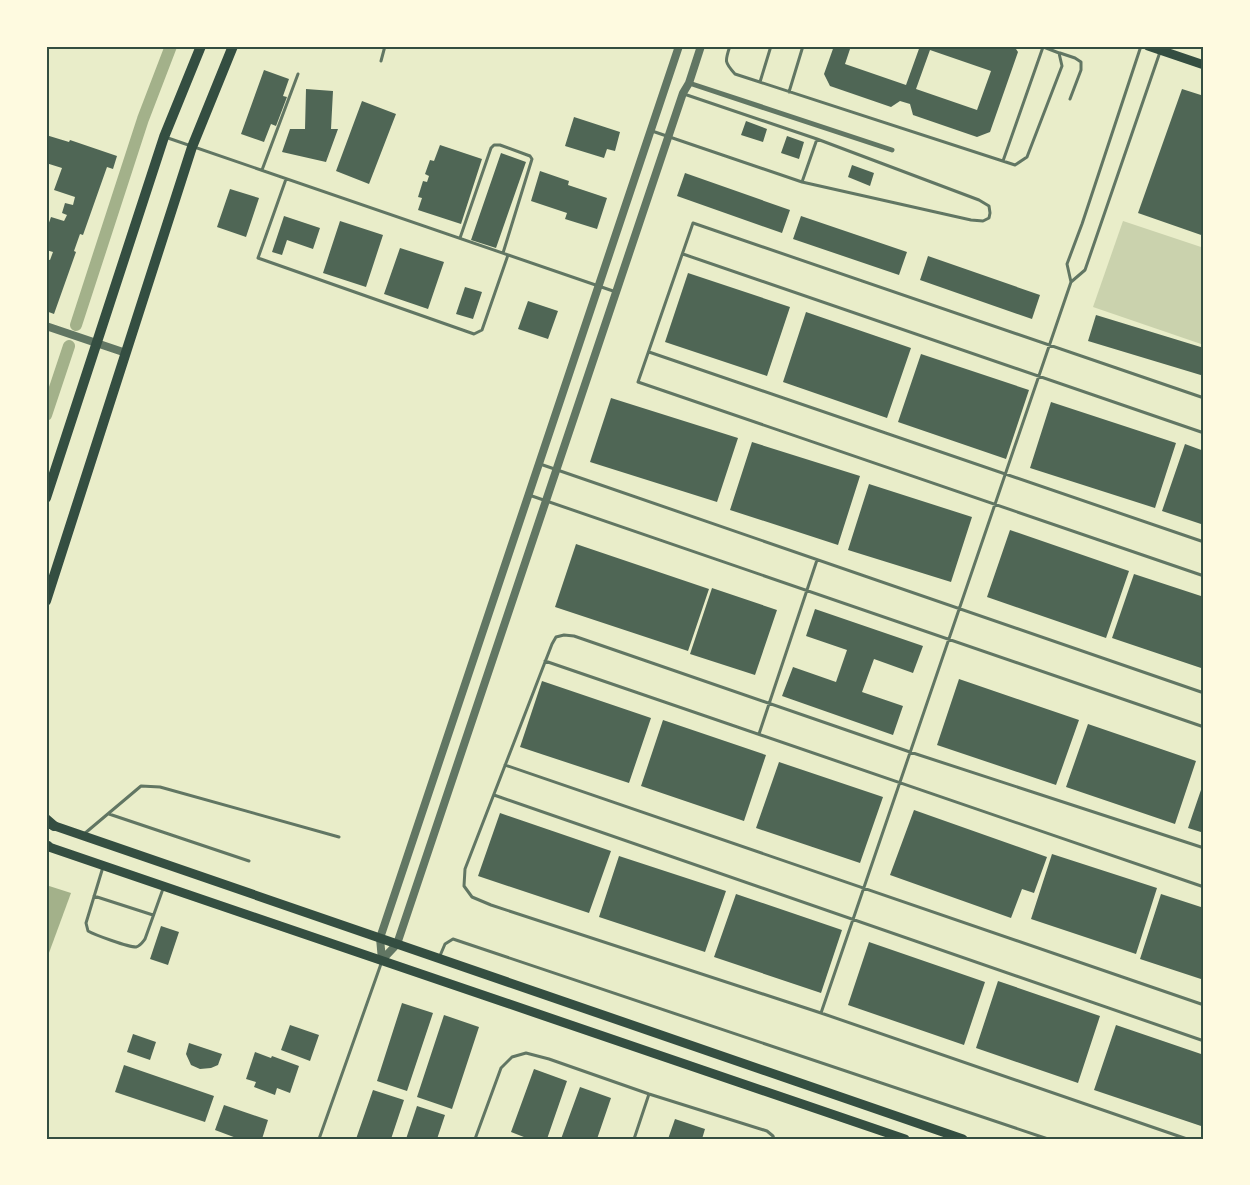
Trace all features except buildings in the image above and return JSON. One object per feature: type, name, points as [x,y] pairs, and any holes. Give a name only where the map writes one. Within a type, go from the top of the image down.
[{"type":"main road","points":[[46,498],[164,137],[201,46]]},
{"type":"main road","points":[[46,601],[192,147],[233,46]]},
{"type":"main road","points":[[1148,46],[1162,48],[1204,65]]},
{"type":"main road","points":[[49,823],[957,1138]]},
{"type":"main road","points":[[47,846],[905,1139]]},
{"type":"street","points":[[382,960],[380,938],[679,46]]},
{"type":"street","points":[[382,960],[397,944],[683,94],[689,83],[701,46]]},
{"type":"street","points":[[689,83],[892,150]]},
{"type":"street","points":[[46,326],[126,353]]},
{"type":"lane","points":[[381,60],[385,46]]},
{"type":"lane","points":[[730,46],[726,60],[728,66],[735,74],[1015,165],[1027,157],[1062,66],[1059,53]]},
{"type":"lane","points":[[760,82],[771,46]]},
{"type":"lane","points":[[789,92],[803,46]]},
{"type":"lane","points":[[1071,282],[1067,264],[1142,46]]},
{"type":"lane","points":[[1003,161],[1042,47],[1075,58],[1081,62],[1081,70],[1070,99]]},
{"type":"lane","points":[[821,1013],[1071,282],[1085,270],[1162,48]]},
{"type":"lane","points":[[262,170],[298,74]]},
{"type":"lane","points":[[651,130],[802,182],[971,220],[982,221],[989,218],[989,206],[980,200],[817,139],[683,94]]},
{"type":"lane","points":[[164,137],[616,292]]},
{"type":"lane","points":[[802,182],[817,139]]},
{"type":"lane","points":[[460,238],[491,148],[494,145],[500,145],[530,156],[532,159],[503,253]]},
{"type":"lane","points":[[286,179],[258,258],[474,334],[482,330],[508,255]]},
{"type":"lane","points":[[1204,398],[693,223],[638,382],[1204,576]]},
{"type":"lane","points":[[682,254],[1204,432]]},
{"type":"lane","points":[[648,352],[1204,542]]},
{"type":"lane","points":[[539,464],[1204,693]]},
{"type":"lane","points":[[529,495],[1204,727]]},
{"type":"lane","points":[[759,734],[817,560]]},
{"type":"lane","points":[[1187,1139],[821,1013],[491,905],[472,897],[464,886],[465,869],[545,661],[556,637],[564,634],[910,752],[1204,848]]},
{"type":"lane","points":[[545,661],[1204,887]]},
{"type":"lane","points":[[505,765],[1204,1005]]},
{"type":"lane","points":[[82,836],[140,786],[160,787],[339,837]]},
{"type":"lane","points":[[494,795],[1204,1041]]},
{"type":"lane","points":[[108,814],[249,861]]},
{"type":"lane","points":[[104,865],[86,923],[88,931],[94,934],[135,947],[141,945],[145,939],[164,886]]},
{"type":"lane","points":[[94,896],[153,915]]},
{"type":"lane","points":[[438,958],[445,944],[453,939],[1048,1139]]},
{"type":"lane","points":[[319,1139],[382,960]]},
{"type":"lane","points":[[475,1139],[501,1068],[512,1057],[526,1053],[767,1131],[774,1139]]},
{"type":"lane","points":[[634,1139],[649,1094]]},
{"type":"shaded area","points":[[1123,221],[1204,248],[1204,345],[1093,307]]},
{"type":"shaded area","points":[[46,885],[71,893],[46,961]]},
{"type":"waterway","points":[[76,325],[143,119],[171,46]]},
{"type":"waterway","points":[[46,415],[69,346]]}]
